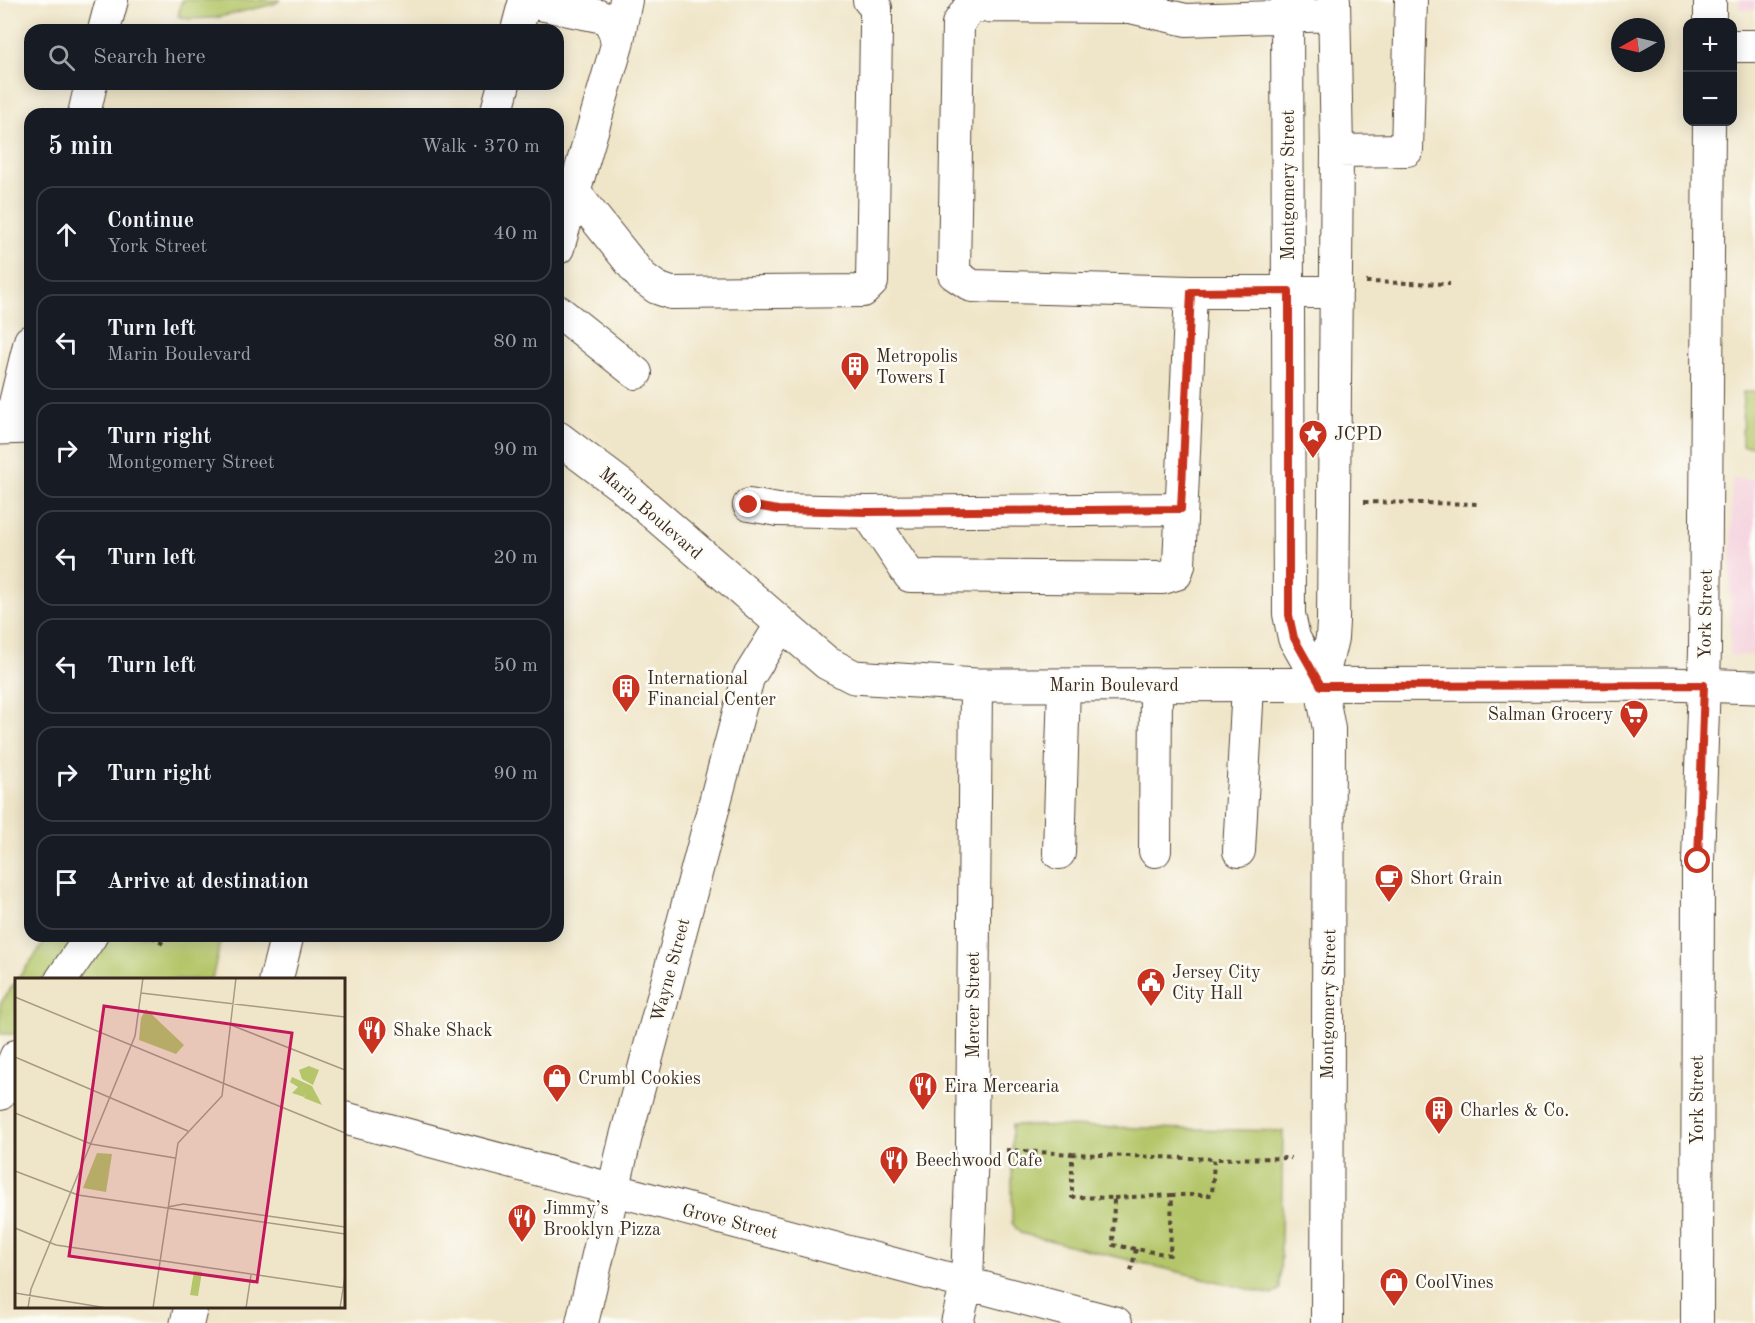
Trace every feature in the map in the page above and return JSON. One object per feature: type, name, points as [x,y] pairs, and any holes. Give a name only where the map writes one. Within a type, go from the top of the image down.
[{"type":"main road","name":"Marin Boulevard","points":[[564,442],[622,486],[827,663],[854,677],[975,685],[1704,685],[1755,687]]},
{"type":"main road","points":[[276,978],[286,942]]},
{"type":"main road","points":[[187,1323],[191,1308]]},
{"type":"street","points":[[106,24],[112,0]]},
{"type":"street","points":[[564,227],[617,45],[626,0]]},
{"type":"street","points":[[574,192],[642,277],[657,288],[671,293],[863,291],[872,282],[876,8],[869,0]]},
{"type":"street","points":[[1337,151],[1407,150],[1411,0]]},
{"type":"street","points":[[1710,0],[1710,18]]},
{"type":"street","points":[[1334,7],[1279,5],[1186,20],[1141,3],[970,6],[958,24],[954,274],[972,286],[1191,292],[1336,292]]},
{"type":"street","name":"Montgomery Street","points":[[1279,5],[1289,291],[1289,615],[1294,638],[1321,686],[1329,729],[1327,1323]]},
{"type":"street","name":"Montgomery Street","points":[[1321,686],[1332,630],[1337,151],[1334,7]]},
{"type":"street","points":[[522,10],[609,20],[617,45]]},
{"type":"street","points":[[1737,46],[1755,46]]},
{"type":"street","points":[[85,108],[90,90]]},
{"type":"street","points":[[498,108],[502,90]]},
{"type":"street","name":"York Street","points":[[1697,1323],[1698,861],[1704,685],[1709,126]]},
{"type":"street","points":[[867,512],[910,576],[1163,578],[1176,574],[1179,565],[1191,292]]},
{"type":"street","points":[[564,316],[636,373]]},
{"type":"street","points":[[13,428],[24,371]]},
{"type":"street","points":[[749,505],[778,510],[867,512],[1181,509]]},
{"type":"street","name":"Wayne Street","points":[[582,1323],[748,678],[781,625]]},
{"type":"street","name":"Mercer Street","points":[[957,1323],[967,1282],[972,1148],[975,685]]},
{"type":"street","points":[[1059,853],[1064,685]]},
{"type":"street","points":[[1155,851],[1156,686]]},
{"type":"street","points":[[1239,851],[1248,686]]},
{"type":"street","points":[[63,978],[87,942]]},
{"type":"street","name":"Grove Street","points":[[345,1118],[614,1192],[967,1282],[1116,1323]]},
{"type":"path","points":[[1365,282],[1450,284]]},
{"type":"path","points":[[1364,502],[1481,504]]},
{"type":"path","points":[[160,942],[166,946]]},
{"type":"path","points":[[1006,1150],[1214,1159],[1291,1158]]},
{"type":"path","points":[[1072,1154],[1072,1197],[1212,1195],[1214,1159]]},
{"type":"path","points":[[1114,1198],[1113,1245],[1170,1255],[1172,1195]]},
{"type":"path","points":[[1131,1271],[1136,1249]]},
{"type":"shaded area","points":[[1739,0],[1755,0],[1755,10],[1739,9]]},
{"type":"shaded area","points":[[1732,479],[1755,479],[1755,655],[1730,655]]},
{"type":"green space","points":[[182,0],[280,0],[274,4],[215,18],[187,19],[178,16]]},
{"type":"green space","points":[[1743,392],[1755,392],[1755,446],[1742,446]]},
{"type":"green space","points":[[45,942],[221,942],[212,978],[18,978]]},
{"type":"green space","points":[[15,982],[15,1034],[0,1034],[0,1004]]},
{"type":"green space","points":[[1012,1125],[1283,1131],[1280,1289],[1272,1295],[1020,1233],[1012,1223]]},
{"type":"place","name":"Metropolis Towers I","points":[[855,392]]},
{"type":"place","name":"JCPD","points":[[1313,460]]},
{"type":"place","name":"International Financial Center","points":[[626,714]]},
{"type":"place","name":"Salman Grocery","points":[[1634,740]]},
{"type":"place","name":"Short Grain","points":[[1389,904]]},
{"type":"place","name":"Jersey City City Hall","points":[[1151,1008]]},
{"type":"place","name":"Shake Shack","points":[[372,1056]]},
{"type":"place","name":"Crumbl Cookies","points":[[557,1104]]},
{"type":"place","name":"Eira Mercearia","points":[[923,1112]]},
{"type":"place","name":"Charles & Co.","points":[[1439,1136]]},
{"type":"place","name":"Beechwood Cafe","points":[[894,1186]]},
{"type":"place","name":"Jimmy’s Brooklyn Pizza","points":[[522,1244]]},
{"type":"place","name":"CoolVines","points":[[1394,1308]]},
{"type":"route","points":[[749,505],[778,510],[867,512],[1181,509],[1191,292],[1289,291],[1289,615],[1294,638],[1321,686],[1704,685],[1698,861]]}]
